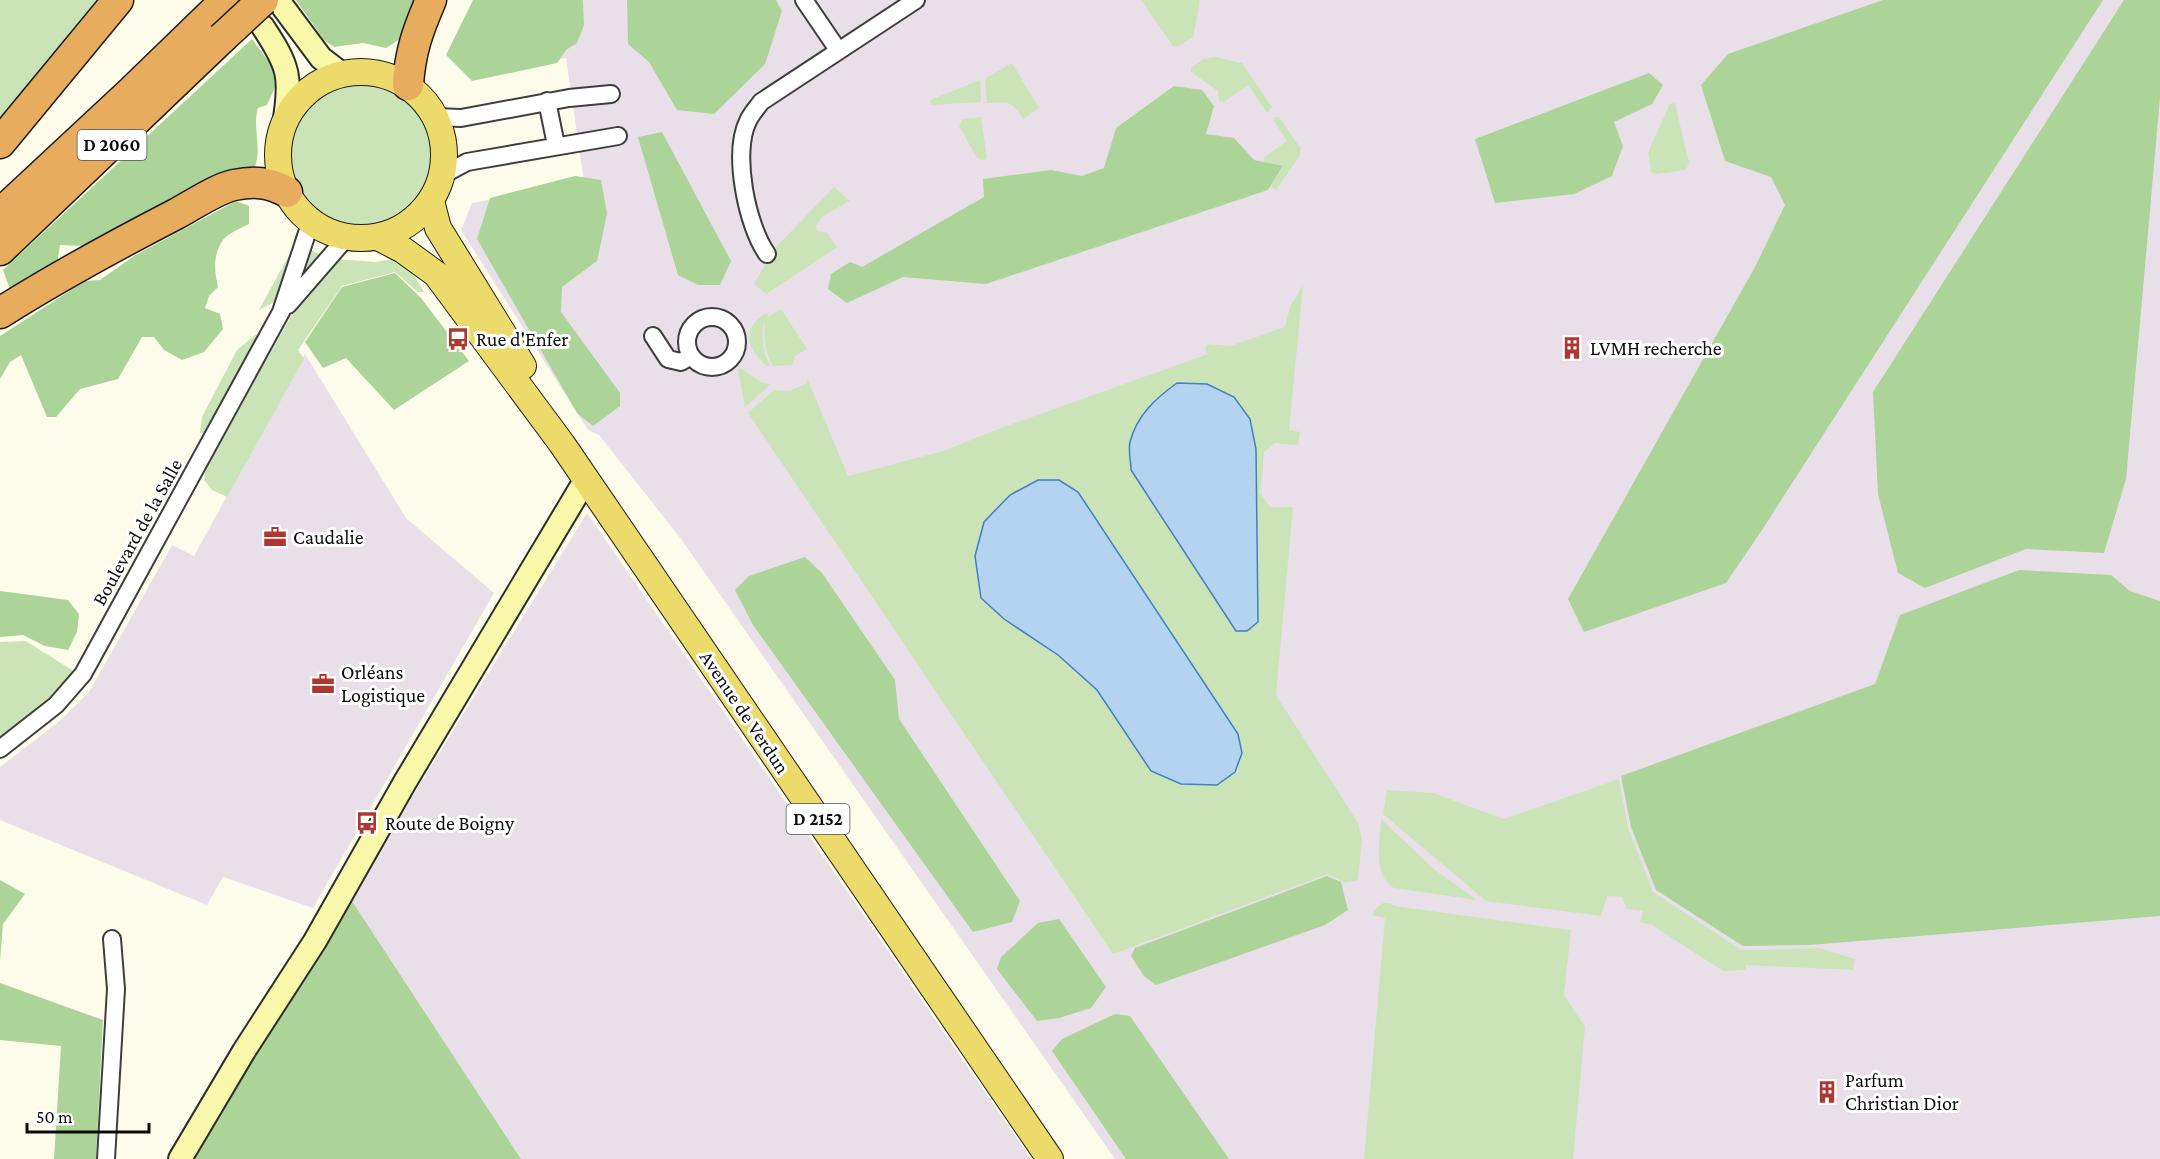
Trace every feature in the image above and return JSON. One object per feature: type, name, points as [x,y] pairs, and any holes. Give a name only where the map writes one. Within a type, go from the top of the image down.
[{"type":"highway","points":[[0,143],[118,0]]},
{"type":"highway","points":[[408,85],[409,60],[417,31],[431,0]]},
{"type":"highway","name":"D 2060","points":[[0,214],[131,92],[219,18],[270,11]]},
{"type":"highway","name":"D 2060","points":[[0,250],[219,18]]},
{"type":"highway","points":[[0,313],[48,282],[230,186],[263,182],[287,192]]},
{"type":"main road","points":[[358,72],[377,74],[408,85],[426,103],[435,117],[443,146],[441,176],[431,201],[405,225],[378,237],[347,237],[327,231],[310,221],[297,208],[287,192],[279,170],[278,147],[284,124],[297,103],[315,86],[342,74],[358,72]]},
{"type":"main road","name":"Avenue de Verdun","points":[[431,201],[438,228],[536,387],[562,444]]},
{"type":"main road","name":"Avenue de Verdun","points":[[378,237],[403,250],[436,274],[562,444],[1050,1159]]},
{"type":"street","points":[[804,0],[838,50]]},
{"type":"street","points":[[766,254],[759,244],[742,181],[741,158],[748,121],[761,102],[916,0]]},
{"type":"street","points":[[270,11],[342,74]]},
{"type":"street","points":[[270,11],[277,48],[287,71],[289,94],[284,124]]},
{"type":"street","points":[[435,117],[461,118],[547,101],[611,94]]},
{"type":"street","points":[[547,101],[556,145]]},
{"type":"street","points":[[441,176],[467,162],[618,136]]},
{"type":"street","name":"Boulevard de la Salle","points":[[0,749],[56,705],[83,674],[281,312],[310,221]]},
{"type":"street","name":"Boulevard de la Salle","points":[[281,312],[347,237]]},
{"type":"street","points":[[653,336],[668,359],[681,362],[691,356]]},
{"type":"street","points":[[180,1159],[244,1051],[315,941],[405,782],[586,479]]},
{"type":"street","points":[[105,1159],[116,989],[112,939]]},
{"type":"shaded area","points":[[478,0],[2160,0],[2160,1159],[1115,1159],[681,539],[599,435],[588,430],[461,230],[472,203],[584,182],[566,58],[473,73]]},
{"type":"shaded area","points":[[305,354],[406,518],[494,593],[313,908],[223,877],[207,905],[0,820],[0,767],[61,720],[89,692],[172,545],[194,556]]},
{"type":"shaded area","points":[[587,513],[1031,1159],[521,1159],[350,898]]},
{"type":"green space","points":[[0,0],[103,0],[0,128]]},
{"type":"green space","points":[[296,0],[416,0],[400,39],[386,48],[363,43],[334,47],[324,40]]},
{"type":"green space","points":[[473,0],[583,0],[584,25],[577,43],[566,50],[557,63],[472,81],[446,55]]},
{"type":"green space","points":[[627,0],[776,0],[782,11],[765,64],[714,114],[677,110],[649,62],[628,44]]},
{"type":"green space","points":[[1141,0],[1199,0],[1193,37],[1178,46],[1173,46]]},
{"type":"green space","points":[[1883,0],[2103,0],[1726,583],[1584,632],[1568,599],[1755,267],[1785,205],[1771,177],[1725,161],[1701,85],[1728,54]]},
{"type":"green space","points":[[2124,0],[2160,0],[2160,98],[2126,479],[2104,553],[2026,549],[1925,588],[1898,573],[1878,494],[1873,392]]},
{"type":"green space","points":[[252,39],[274,69],[275,87],[267,105],[258,108],[256,115],[258,152],[255,167],[84,246],[60,245],[57,264],[10,289],[3,270]]},
{"type":"green space","points":[[1215,57],[1242,63],[1272,107],[1267,113],[1248,85],[1224,102],[1219,101],[1218,91],[1191,72],[1191,68],[1204,59]]},
{"type":"green space","points":[[1012,63],[1039,108],[1023,119],[1012,105],[1000,102],[987,103],[986,78]]},
{"type":"green space","points":[[1649,73],[1663,85],[1652,104],[1614,122],[1623,146],[1612,176],[1574,194],[1495,203],[1475,139]]},
{"type":"green space","points":[[363,80],[391,85],[415,101],[431,125],[436,153],[431,181],[415,205],[391,221],[363,226],[335,221],[311,205],[295,181],[290,153],[295,125],[311,101],[335,85]]},
{"type":"green space","points":[[980,80],[981,102],[931,105],[930,100]]},
{"type":"green space","points":[[1174,86],[1202,90],[1214,106],[1206,134],[1234,138],[1254,160],[1283,166],[1268,190],[986,284],[903,277],[847,303],[828,289],[831,274],[850,262],[862,267],[984,197],[983,179],[1051,170],[1082,176],[1104,168],[1116,128]]},
{"type":"green space","points":[[1675,103],[1689,163],[1686,170],[1657,174],[1651,172],[1648,152],[1670,104]]},
{"type":"green space","points":[[981,117],[987,159],[982,160],[977,158],[959,126],[962,119]]},
{"type":"green space","points":[[1279,117],[1301,149],[1299,157],[1276,190],[1271,186],[1283,167],[1264,162],[1264,157],[1287,141],[1272,118]]},
{"type":"green space","points":[[662,132],[731,261],[720,285],[698,285],[678,275],[638,137]]},
{"type":"green space","points":[[575,176],[601,180],[607,214],[597,261],[562,287],[561,312],[620,393],[620,406],[593,426],[577,413],[477,239],[490,198]]},
{"type":"green space","points":[[834,187],[850,201],[823,216],[816,226],[817,231],[827,233],[837,247],[766,294],[754,284],[775,248]]},
{"type":"green space","points":[[236,201],[249,206],[249,224],[225,237],[217,251],[215,269],[218,287],[209,296],[205,308],[220,314],[223,329],[204,352],[182,360],[164,350],[154,337],[142,337],[118,379],[80,389],[56,417],[47,417],[21,355],[10,362],[0,379],[0,336],[85,281],[100,280],[134,256]]},
{"type":"green space","points":[[295,244],[297,246],[276,301],[259,310]]},
{"type":"green space","points":[[311,250],[321,255],[297,282]]},
{"type":"green space","points":[[396,258],[410,268],[424,292],[418,292],[395,272],[342,286],[298,350],[304,359],[227,497],[212,490],[204,480],[206,467],[294,311],[334,259],[376,262]]},
{"type":"green space","points":[[395,273],[421,298],[469,361],[394,410],[346,358],[323,368],[305,342],[342,287]]},
{"type":"green space","points":[[1303,285],[1289,430],[1300,432],[1298,445],[1275,443],[1264,452],[1260,493],[1270,507],[1293,507],[1276,695],[1358,823],[1362,840],[1358,880],[1346,883],[1328,874],[1113,954],[748,413],[774,390],[790,391],[807,383],[807,378],[848,476],[943,451],[1208,354],[1205,349],[1208,344],[1230,346],[1285,327],[1290,307]]},
{"type":"green space","points":[[781,309],[807,349],[795,356],[792,365],[773,366],[765,344],[765,322],[763,332],[763,344],[770,365],[767,366],[754,353],[749,338],[750,331],[759,318],[767,313],[768,317]]},
{"type":"green space","points":[[255,335],[262,335],[207,434],[200,433],[202,417],[237,350]]},
{"type":"green space","points":[[738,369],[742,369],[761,382],[771,384],[745,407]]},
{"type":"green space","points":[[805,557],[822,573],[895,680],[899,719],[1020,901],[1012,922],[973,932],[753,625],[735,590],[749,576]]},
{"type":"green space","points":[[2019,570],[2111,575],[2130,591],[2160,601],[2160,916],[1810,945],[1743,946],[1656,890],[1631,827],[1621,776],[1875,684],[1900,615]]},
{"type":"green space","points":[[0,591],[68,600],[79,614],[77,632],[68,650],[45,646],[23,635],[0,637]]},
{"type":"green space","points":[[26,641],[75,672],[54,694],[0,738],[0,642]]},
{"type":"green space","points":[[1619,779],[1628,828],[1653,892],[1741,950],[1819,948],[1855,959],[1853,970],[1746,965],[1745,970],[1723,971],[1652,925],[1640,922],[1643,911],[1627,909],[1622,897],[1607,896],[1601,916],[1486,901],[1383,814],[1387,790],[1433,793],[1504,819]]},
{"type":"green space","points":[[1381,819],[1435,870],[1477,900],[1394,888],[1387,882],[1380,866]]},
{"type":"green space","points":[[1327,876],[1341,882],[1348,910],[1325,925],[1156,985],[1144,976],[1131,956],[1135,948]]},
{"type":"green space","points":[[0,880],[25,894],[3,924],[0,961]]},
{"type":"green space","points":[[350,898],[521,1159],[190,1159]]},
{"type":"green space","points":[[1383,903],[1571,930],[1564,995],[1585,1027],[1573,1159],[1364,1159],[1385,918],[1372,915]]},
{"type":"green space","points":[[1059,919],[1106,987],[1091,1008],[1059,1018],[1037,1021],[997,969],[1001,957],[1038,923]]},
{"type":"green space","points":[[0,983],[103,1020],[96,1159],[54,1159],[61,1046],[0,1040]]},
{"type":"green space","points":[[1115,1014],[1130,1016],[1229,1159],[1126,1159],[1052,1051],[1062,1039]]},
{"type":"water","points":[[1177,383],[1207,384],[1234,397],[1250,419],[1256,449],[1258,622],[1247,631],[1236,631],[1131,470],[1129,445],[1137,424],[1155,401]]},
{"type":"water","points":[[1038,480],[1059,480],[1078,492],[1238,734],[1242,753],[1235,772],[1217,785],[1181,784],[1151,771],[1097,690],[1058,655],[1004,619],[981,598],[975,556],[984,522],[1010,495]]},
{"type":"place","name":"Rue d'Enfer","points":[[458,339]]},
{"type":"place","name":"LVMH recherche","points":[[1572,348]]},
{"type":"place","name":"Caudalie","points":[[275,537]]},
{"type":"place","name":"Orléans Logistique","points":[[323,684]]},
{"type":"place","name":"Route de Boigny","points":[[367,823]]},
{"type":"place","name":"Parfum Christian Dior","points":[[1827,1092]]}]
